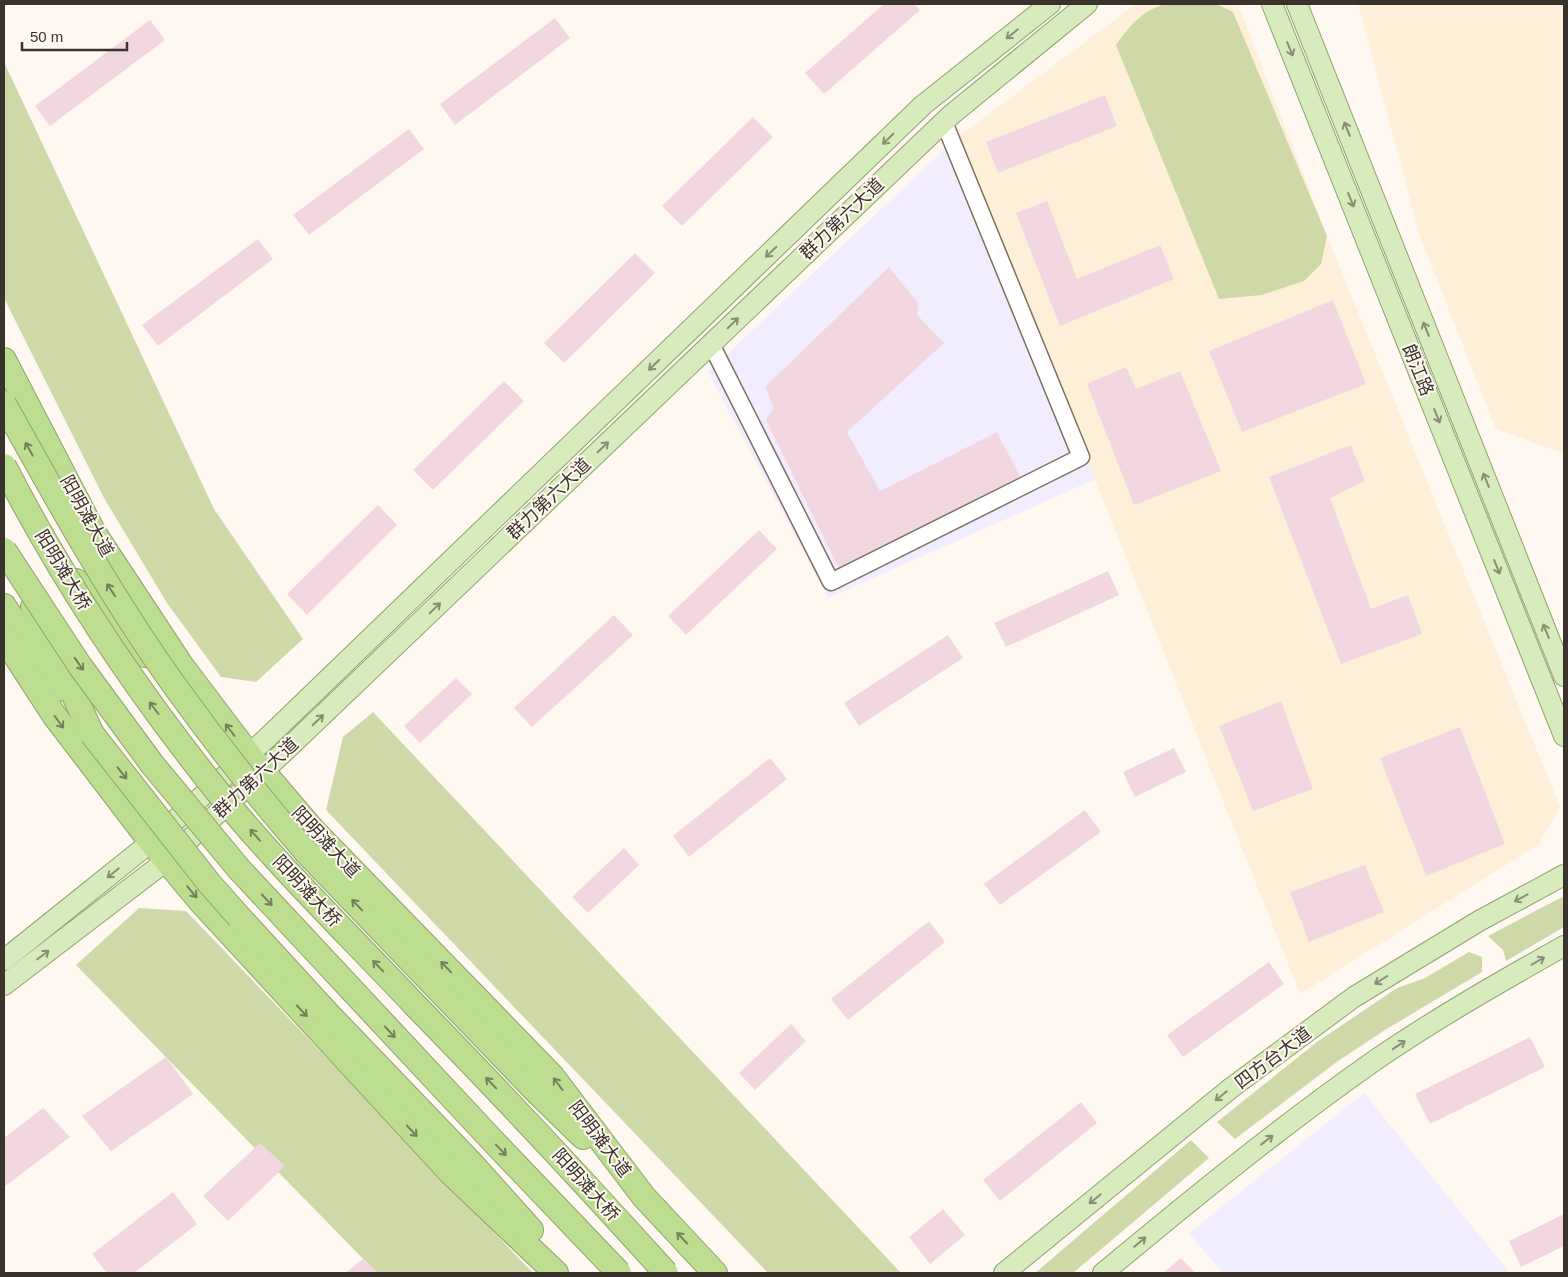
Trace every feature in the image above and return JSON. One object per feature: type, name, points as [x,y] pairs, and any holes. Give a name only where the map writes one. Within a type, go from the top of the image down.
[{"type":"highway","name":"阳明滩大道","points":[[4,360],[94,533],[181,665],[256,763],[312,829],[552,1076],[644,1197],[715,1273]]},
{"type":"highway","points":[[4,404],[77,535],[177,689],[278,820],[307,853],[536,1091],[644,1197]]},
{"type":"highway","name":"阳明滩大桥","points":[[4,466],[54,558],[112,650],[218,792],[299,884],[530,1124],[666,1273]]},
{"type":"highway","name":"阳明滩大桥","points":[[4,550],[80,666],[152,764],[239,869],[492,1140],[620,1273]]},
{"type":"highway","points":[[54,558],[177,689]]},
{"type":"highway","points":[[16,571],[92,734]]},
{"type":"highway","points":[[4,606],[50,678],[208,883],[329,1015],[471,1163],[570,1273]]},
{"type":"highway","points":[[4,638],[54,715],[151,842],[201,902],[450,1172],[556,1273]]},
{"type":"main road","name":"群力第六大道","points":[[4,984],[166,860],[256,763],[923,105],[1050,4]]},
{"type":"main road","name":"群力第六大道","points":[[4,960],[151,842],[256,763],[711,344],[944,122],[1060,24],[1087,4]]},
{"type":"main road","name":"朗江路","points":[[1272,4],[1564,736]]},
{"type":"main road","name":"朗江路","points":[[1297,4],[1564,676]]},
{"type":"main road","name":"四方台大道","points":[[1004,1273],[1224,1094],[1354,997],[1479,921],[1564,875]]},
{"type":"main road","points":[[1103,1273],[1186,1204],[1278,1132],[1374,1061],[1448,1013],[1564,946]]},
{"type":"lane","points":[[711,344],[831,582],[1081,457],[944,122]]},
{"type":"shaded area","points":[[1136,4],[1238,4],[1327,236],[1560,807],[1538,845],[1300,994],[958,137]]},
{"type":"shaded area","points":[[1358,4],[1564,4],[1564,454],[1496,429],[1420,237]]},
{"type":"shaded area","points":[[958,137],[1096,479],[828,598],[708,372]]},
{"type":"shaded area","points":[[1364,1093],[1510,1273],[1223,1273],[1189,1233]]},
{"type":"green space","points":[[1165,4],[1216,4],[1233,12],[1327,236],[1321,264],[1304,281],[1262,295],[1219,299],[1116,45],[1137,20],[1150,10]]},
{"type":"green space","points":[[4,62],[214,509],[303,639],[256,682],[221,677],[167,603],[104,498],[4,298]]},
{"type":"green space","points":[[373,712],[901,1273],[768,1273],[326,810],[343,737]]},
{"type":"green space","points":[[1564,896],[1564,927],[1506,961],[1503,950],[1488,936]]},
{"type":"green space","points":[[139,908],[186,911],[533,1273],[377,1273],[76,965]]},
{"type":"green space","points":[[1469,952],[1482,957],[1482,972],[1385,1030],[1338,1061],[1235,1139],[1217,1122],[1317,1042],[1397,988],[1425,978]]},
{"type":"green space","points":[[1191,1140],[1209,1158],[1073,1273],[1035,1273]]},
{"type":"building","points":[[884,4],[914,4],[920,10],[824,94],[805,73]]},
{"type":"building","points":[[555,18],[570,38],[455,125],[440,104]]},
{"type":"building","points":[[150,20],[165,40],[50,126],[35,106]]},
{"type":"building","points":[[1105,95],[1117,126],[998,173],[986,142]]},
{"type":"building","points":[[753,117],[773,137],[682,226],[662,206]]},
{"type":"building","points":[[409,129],[424,149],[309,235],[293,215]]},
{"type":"building","points":[[1047,201],[1077,279],[1160,245],[1174,279],[1060,326],[1016,213]]},
{"type":"building","points":[[258,239],[273,259],[158,346],[142,325]]},
{"type":"building","points":[[635,253],[655,273],[564,363],[544,343]]},
{"type":"building","points":[[889,267],[918,303],[917,315],[944,343],[847,432],[880,491],[997,432],[1021,478],[840,571],[766,420],[774,408],[765,387]]},
{"type":"building","points":[[1333,300],[1366,384],[1242,432],[1209,351]]},
{"type":"building","points":[[1126,367],[1136,389],[1180,371],[1221,471],[1134,505],[1087,384]]},
{"type":"building","points":[[504,381],[524,401],[433,490],[413,470]]},
{"type":"building","points":[[1351,445],[1365,481],[1330,498],[1371,609],[1408,595],[1422,634],[1341,664],[1269,477]]},
{"type":"building","points":[[378,505],[397,525],[307,615],[287,594]]},
{"type":"building","points":[[759,530],[777,549],[686,635],[668,616]]},
{"type":"building","points":[[1108,571],[1119,595],[1006,647],[994,623]]},
{"type":"building","points":[[614,615],[633,635],[532,727],[514,708]]},
{"type":"building","points":[[948,635],[963,658],[859,726],[844,703]]},
{"type":"building","points":[[456,678],[472,694],[420,743],[404,726]]},
{"type":"building","points":[[1281,701],[1313,789],[1253,811],[1219,726]]},
{"type":"building","points":[[1460,727],[1505,844],[1426,876],[1380,758]]},
{"type":"building","points":[[1174,748],[1186,772],[1135,797],[1123,772]]},
{"type":"building","points":[[770,758],[787,779],[689,857],[673,836]]},
{"type":"building","points":[[1085,810],[1101,832],[1000,905],[984,884]]},
{"type":"building","points":[[624,848],[639,865],[588,913],[572,897]]},
{"type":"building","points":[[1365,865],[1384,912],[1309,942],[1290,892]]},
{"type":"building","points":[[929,921],[945,942],[848,1020],[831,999]]},
{"type":"building","points":[[1269,962],[1284,984],[1183,1057],[1167,1035]]},
{"type":"building","points":[[791,1024],[806,1041],[755,1090],[739,1073]]},
{"type":"building","points":[[1530,1037],[1545,1067],[1430,1124],[1415,1094]]},
{"type":"building","points":[[166,1057],[193,1094],[111,1151],[82,1116]]},
{"type":"building","points":[[1081,1102],[1097,1123],[1000,1201],[983,1180]]},
{"type":"building","points":[[43,1108],[70,1137],[4,1187],[4,1138]]},
{"type":"building","points":[[260,1143],[285,1166],[228,1221],[203,1196]]},
{"type":"building","points":[[173,1192],[197,1224],[134,1273],[107,1273],[92,1254]]},
{"type":"building","points":[[943,1209],[965,1235],[930,1264],[909,1237]]},
{"type":"building","points":[[1564,1214],[1564,1246],[1521,1267],[1509,1241]]},
{"type":"building","points":[[1181,1258],[1195,1273],[1163,1273]]},
{"type":"building","points":[[363,1259],[377,1273],[345,1273]]}]
